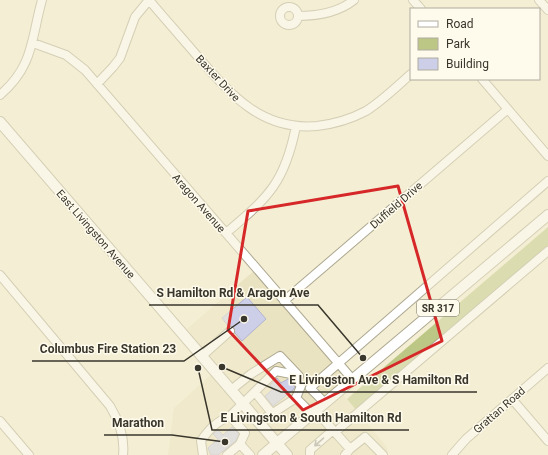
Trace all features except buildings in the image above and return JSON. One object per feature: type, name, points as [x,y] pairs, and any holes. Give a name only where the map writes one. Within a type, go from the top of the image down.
[{"type":"main road","name":"East Livingston Avenue","points":[[0,122],[287,455]]},
{"type":"main road","name":"SR 317","points":[[263,455],[548,215]]},
{"type":"street","points":[[0,96],[20,75],[33,43],[42,0]]},
{"type":"street","points":[[97,84],[120,58],[135,17],[149,0]]},
{"type":"street","name":"Baxter Drive","points":[[149,0],[234,96],[257,113],[281,123],[296,126],[328,125],[351,118],[381,100],[410,75]]},
{"type":"street","points":[[298,16],[310,16],[339,10],[354,0]]},
{"type":"street","points":[[413,0],[420,8]]},
{"type":"street","points":[[539,0],[548,10]]},
{"type":"street","name":"Aragon Avenue","points":[[33,43],[66,55],[76,62],[97,84],[353,380]]},
{"type":"street","points":[[483,80],[548,156]]},
{"type":"street","name":"Duffield Drive","points":[[284,301],[508,109]]},
{"type":"street","points":[[226,233],[258,205],[280,178],[287,163],[296,126]]},
{"type":"street","points":[[310,388],[338,362],[548,181]]},
{"type":"street","points":[[310,455],[310,450],[548,251]]},
{"type":"street","points":[[0,275],[110,406],[117,418],[122,432],[124,455]]},
{"type":"street","points":[[202,356],[230,331]]},
{"type":"street","points":[[231,390],[251,374],[280,356],[325,403]]},
{"type":"street","name":"Grattan Road","points":[[452,455],[466,439],[548,368]]},
{"type":"street","points":[[202,455],[201,442],[211,426],[230,416],[276,371],[284,371],[291,374],[301,386],[296,398],[271,412],[258,422]]},
{"type":"street","points":[[255,392],[271,412]]},
{"type":"street","points":[[296,398],[336,429],[348,452],[365,437],[383,455]]},
{"type":"street","points":[[512,399],[548,441]]},
{"type":"street","points":[[228,455],[240,444],[245,433],[230,416]]},
{"type":"street","points":[[0,421],[29,455]]},
{"type":"street","points":[[240,444],[250,455]]},
{"type":"highlighted area","points":[[398,186],[442,341],[303,410],[228,330],[248,211]]},
{"type":"shaded area","points":[[256,269],[352,379],[339,390],[387,447],[388,455],[168,455],[174,408],[214,372],[181,334]]},
{"type":"green space","points":[[548,227],[548,246],[356,410],[347,399]]},
{"type":"place","name":"Columbus Fire Station 23","points":[[244,319]]},
{"type":"place","name":"S Hamilton Rd & Aragon Ave","points":[[363,358]]},
{"type":"place","name":"E Livingston Ave & S Hamilton Rd","points":[[222,367]]},
{"type":"place","name":"E Livingston & South Hamilton Rd","points":[[198,368]]},
{"type":"place","name":"Marathon","points":[[225,442]]}]
